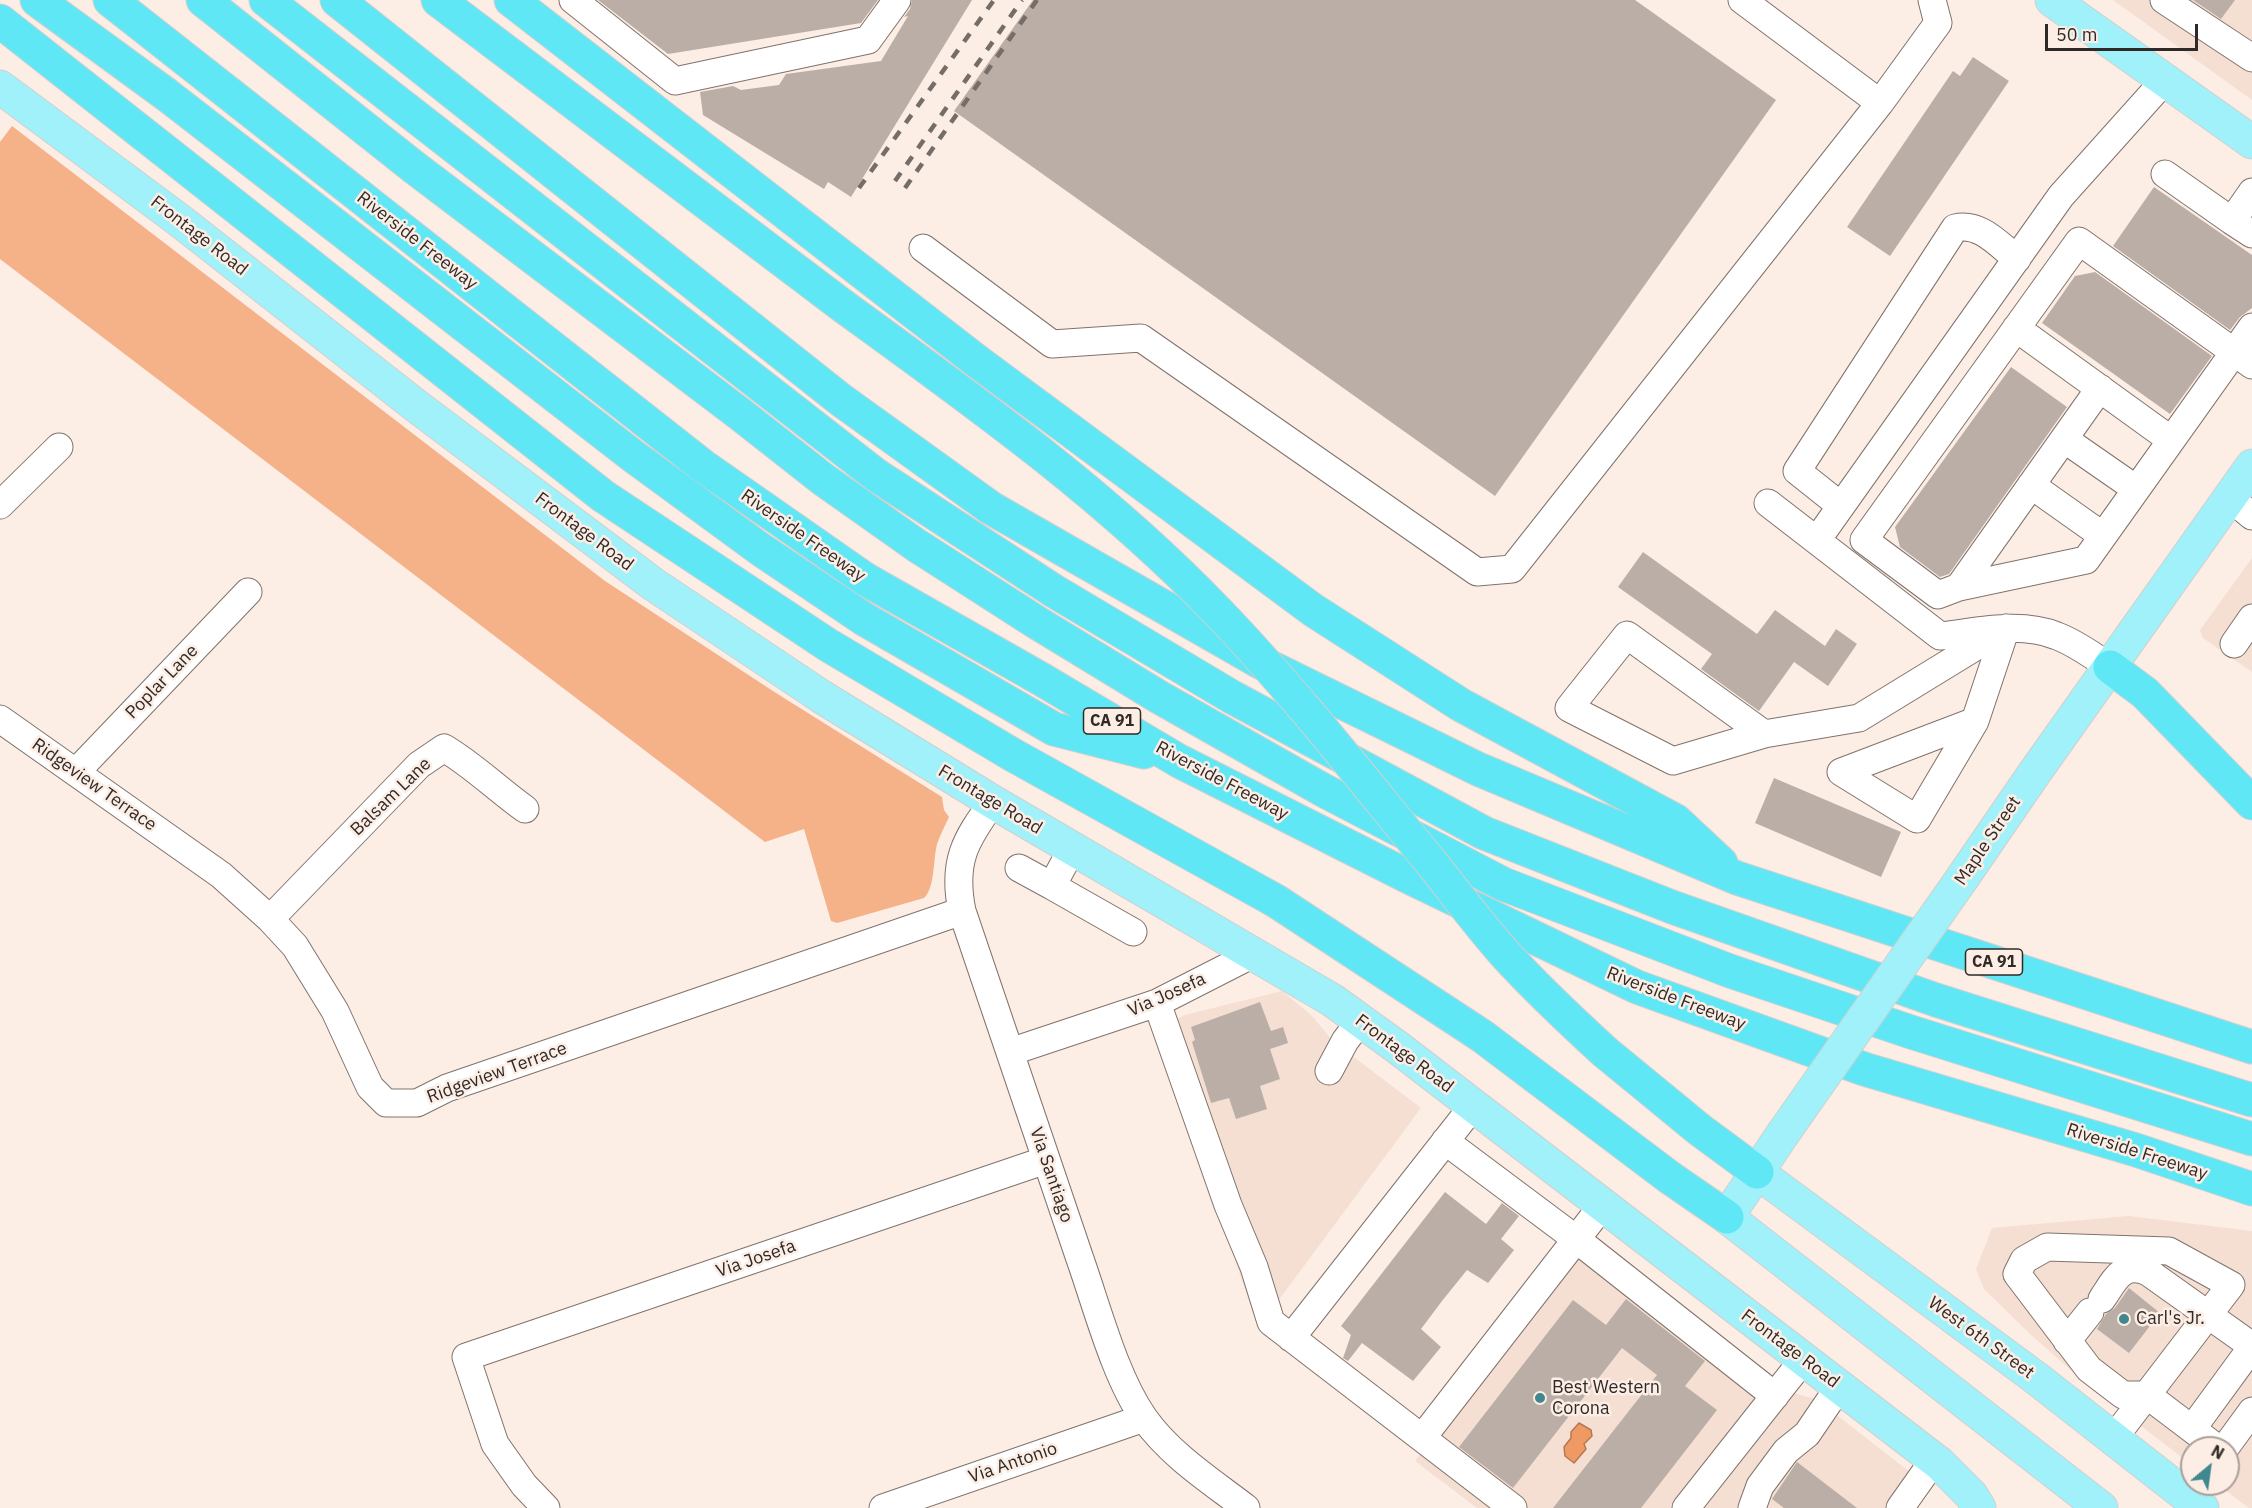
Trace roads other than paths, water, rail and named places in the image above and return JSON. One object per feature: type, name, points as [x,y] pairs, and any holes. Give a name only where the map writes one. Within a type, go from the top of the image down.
[{"type":"highway","points":[[37,0],[167,95],[633,456],[760,549],[864,619],[1054,729],[1179,761]]},
{"type":"highway","name":"Riverside Freeway","points":[[110,0],[703,466],[865,579],[1179,761],[1411,878],[1637,987],[1864,1069],[2136,1150],[2252,1189]]},
{"type":"highway","points":[[203,0],[415,168],[730,406],[824,480],[916,545],[1159,697],[1323,790],[1503,884],[1730,971],[1911,1032],[2252,1139]]},
{"type":"highway","points":[[266,0],[876,475],[1054,591],[1232,697],[1474,828],[1672,907],[1936,999],[2252,1100]]},
{"type":"highway","name":"CA 91","points":[[337,0],[841,400],[991,508],[1260,662],[1478,769],[1737,878],[2252,1047]]},
{"type":"highway","points":[[438,0],[843,306],[972,400],[1065,471],[1130,527],[1181,575],[1282,682],[1502,951],[1559,1010],[1605,1052],[1700,1130],[1757,1172]]},
{"type":"highway","points":[[511,0],[969,355],[1313,610],[1461,705],[1677,821],[1737,878]]},
{"type":"highway","points":[[0,21],[603,496],[828,645],[1012,755],[1276,901],[1482,1036],[1669,1177],[1727,1217]]},
{"type":"highway","points":[[2110,667],[2145,693],[2252,803]]},
{"type":"main road","points":[[2052,0],[2252,142]]},
{"type":"main road","name":"Frontage Road","points":[[0,87],[179,220],[415,405],[653,584],[822,697],[993,802],[1332,1000],[1934,1460],[1971,1495],[1979,1508]]},
{"type":"main road","name":"Maple Street","points":[[1727,1217],[2110,667],[2240,506],[2252,466]]},
{"type":"main road","name":"West 6th Street","points":[[1757,1172],[2036,1378],[2113,1439],[2180,1486]]},
{"type":"main road","points":[[1727,1217],[2101,1508]]},
{"type":"street","points":[[573,0],[675,81],[868,40],[897,0]]},
{"type":"street","points":[[1742,0],[1880,103]]},
{"type":"street","points":[[923,248],[1052,344],[1141,338],[1477,572],[1512,569],[1880,103],[1938,23],[1932,0]]},
{"type":"street","points":[[2164,0],[2252,58]]},
{"type":"street","points":[[1817,540],[2061,196],[2164,80]]},
{"type":"street","points":[[2164,174],[2242,228],[2252,192]]},
{"type":"street","points":[[1841,506],[1797,471],[1955,228],[1966,225],[1980,229],[2017,259]]},
{"type":"street","points":[[2243,359],[2079,241],[1864,540],[1938,595],[1959,587],[2086,560],[2171,440],[2243,359],[2252,327]]},
{"type":"street","points":[[2016,328],[2171,440]]},
{"type":"street","points":[[1959,587],[2100,388]]},
{"type":"street","points":[[2064,439],[2136,489]]},
{"type":"street","points":[[0,506],[59,447]]},
{"type":"street","points":[[2031,485],[2103,536]]},
{"type":"street","points":[[1768,503],[1940,636],[2006,628],[2040,631],[2057,636],[2110,667]]},
{"type":"street","name":"Poplar Lane","points":[[76,772],[248,592]]},
{"type":"street","points":[[2234,644],[2252,618]]},
{"type":"street","points":[[1975,721],[1841,772],[1917,819],[1975,721],[2006,628]]},
{"type":"street","points":[[1764,734],[1627,635],[1569,708],[1672,761],[1764,734],[1859,718],[2006,628]]},
{"type":"street","name":"Ridgeview Terrace","points":[[0,719],[221,875],[270,919],[295,946],[335,1011],[370,1087],[386,1103],[417,1103],[447,1088],[962,910]]},
{"type":"street","name":"Balsam Lane","points":[[270,919],[419,765],[444,748],[464,760],[525,809]]},
{"type":"street","name":"Via Santiago","points":[[993,802],[971,834],[964,850],[959,868],[958,888],[962,910],[1121,1376],[1144,1418],[1179,1455],[1246,1508]]},
{"type":"street","points":[[1052,886],[1072,849]]},
{"type":"street","points":[[1019,868],[1133,932]]},
{"type":"street","name":"Via Josefa","points":[[1010,1052],[1157,1003],[1253,954]]},
{"type":"street","points":[[1157,1003],[1228,1205],[1254,1267],[1271,1322],[1513,1508]]},
{"type":"street","points":[[1329,1071],[1345,1041],[1360,1021]]},
{"type":"street","points":[[1291,1338],[1473,1106]]},
{"type":"street","points":[[1445,1141],[1576,1239],[1775,1396]]},
{"type":"street","name":"Via Josefa","points":[[546,1508],[524,1485],[495,1444],[466,1357],[1046,1160]]},
{"type":"street","points":[[1422,1438],[1602,1206]]},
{"type":"street","points":[[2113,1439],[2147,1395],[2231,1285],[2169,1251],[2047,1247],[2024,1260],[2017,1274],[2089,1369],[2123,1395],[2147,1395],[2201,1436]]},
{"type":"street","points":[[2067,1341],[2121,1273],[2132,1268],[2148,1272],[2252,1346],[2192,1429]]},
{"type":"street","points":[[1686,1508],[1803,1360]]},
{"type":"street","points":[[1752,1508],[1760,1486],[1786,1451],[1807,1434],[1839,1387]]},
{"type":"street","points":[[2234,1436],[2252,1411]]},
{"type":"street","name":"Via Antonio","points":[[883,1508],[1144,1418]]},
{"type":"street","points":[[1900,1508],[1934,1460]]},
{"type":"railway","points":[[859,188],[994,0]]},
{"type":"railway","points":[[895,181],[1022,0]]},
{"type":"railway","points":[[905,188],[1037,0]]},
{"type":"place","name":"Carl's Jr.","points":[[2124,1319]]},
{"type":"place","name":"Best Western Corona","points":[[1540,1398]]}]
